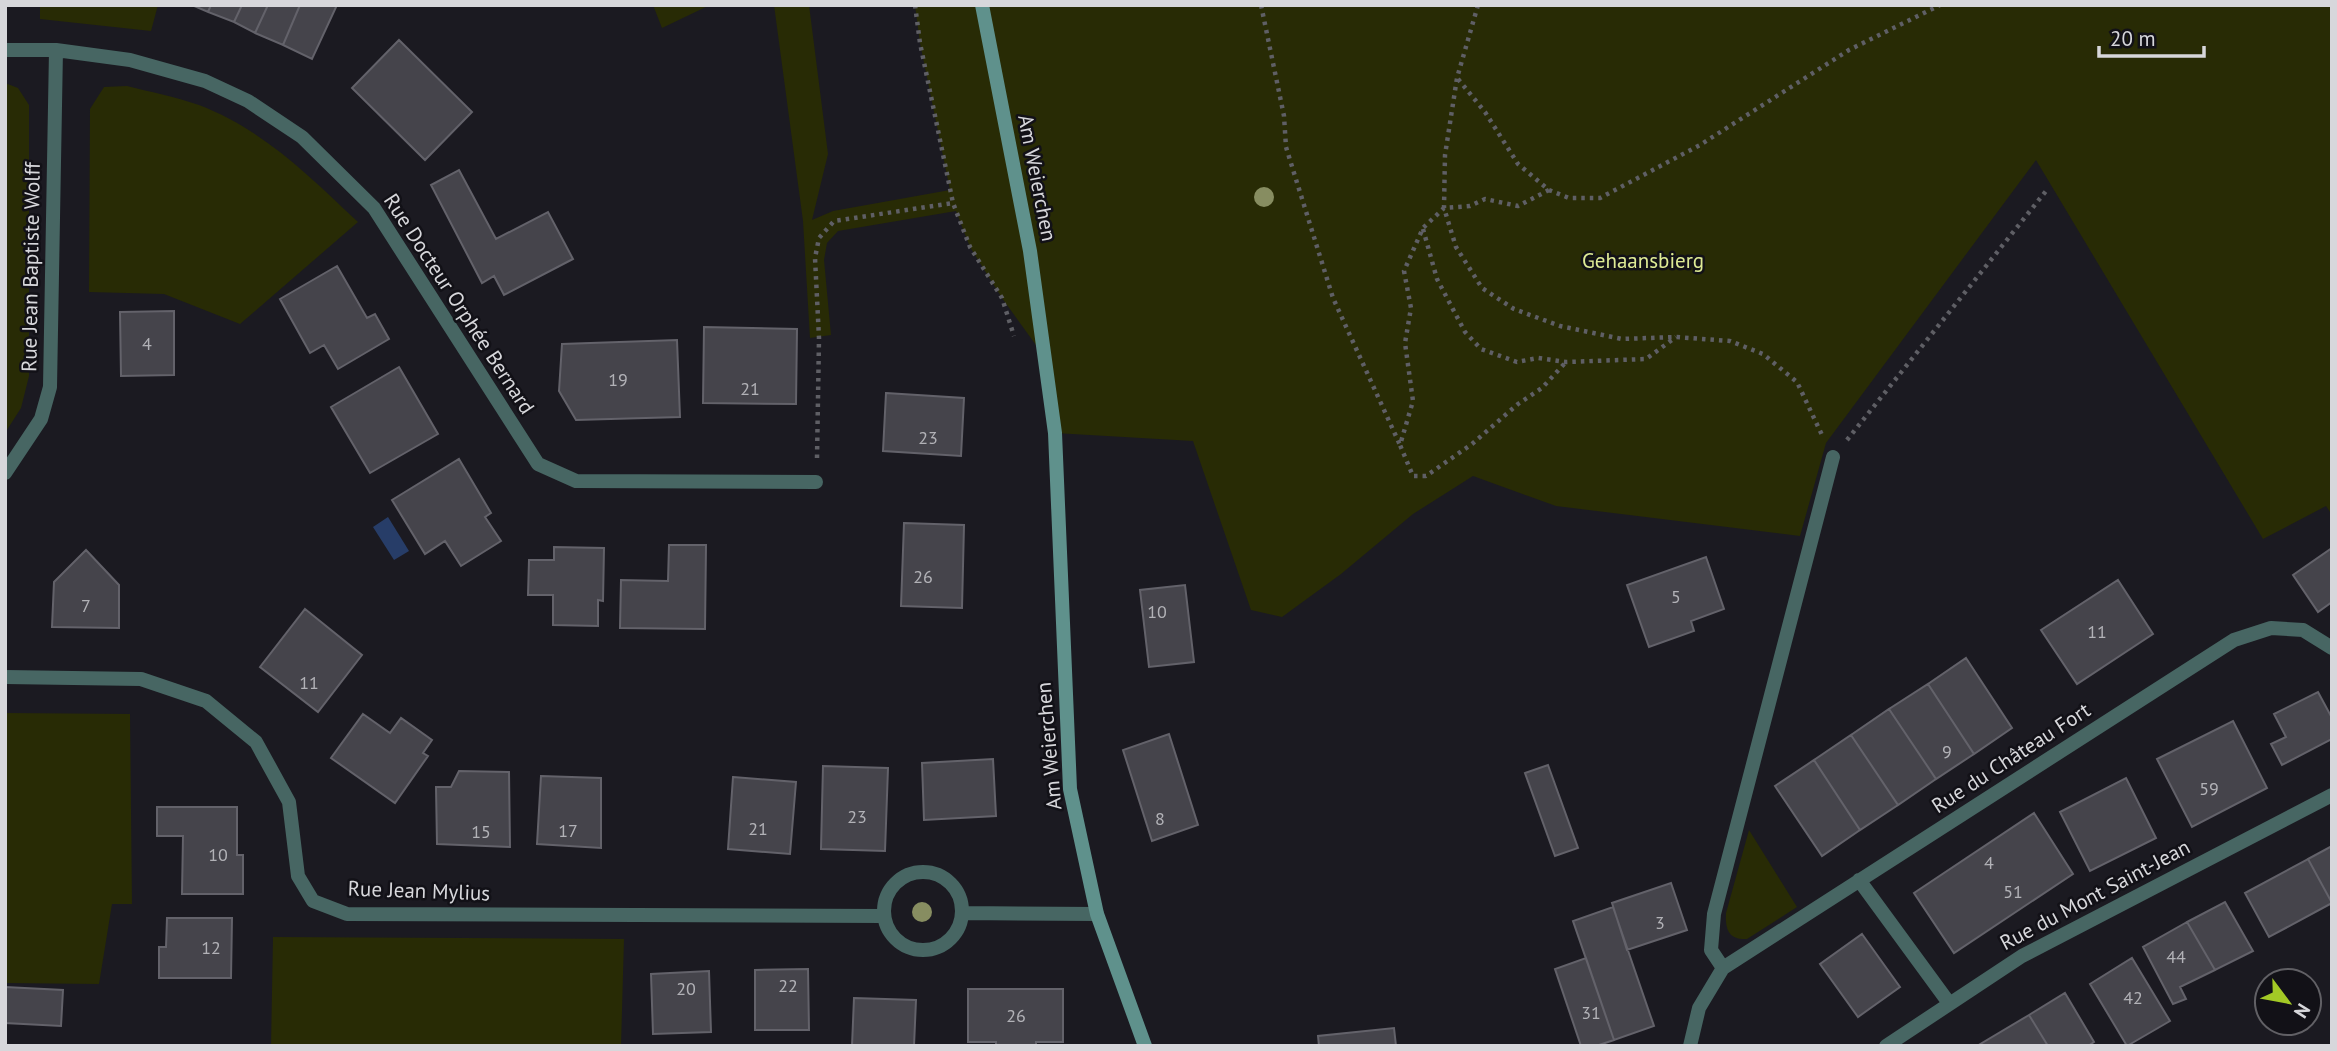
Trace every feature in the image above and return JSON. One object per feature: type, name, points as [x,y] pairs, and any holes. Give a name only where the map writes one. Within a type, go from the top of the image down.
[{"type":"main road","name":"Am Weierchen","points":[[982,5],[1030,251],[1055,433],[1070,789],[1097,914],[1145,1046]]},
{"type":"street","name":"Rue Docteur Orphée Bernard","points":[[5,50],[56,50],[130,60],[205,81],[248,101],[302,137],[374,208],[538,464],[576,481],[816,482]]},
{"type":"street","name":"Rue Jean Baptiste Wolff","points":[[5,473],[41,419],[50,387],[56,50]]},
{"type":"street","points":[[1723,968],[1711,950],[1714,914],[1833,457]]},
{"type":"street","name":"Rue du Château Fort","points":[[1690,1046],[1699,1008],[1723,968],[2234,640],[2271,628],[2303,629],[2332,648]]},
{"type":"street","name":"Rue Jean Mylius","points":[[5,677],[141,679],[206,701],[256,742],[289,802],[298,876],[313,901],[347,914],[883,916]]},
{"type":"street","name":"Rue du Mont Saint-Jean","points":[[1886,1046],[2021,956],[2332,795]]},
{"type":"street","points":[[931,872],[948,880],[959,895],[963,913],[957,932],[943,946],[924,951],[905,947],[897,941],[890,935],[883,916],[885,897],[895,882],[912,873],[931,872]]},
{"type":"street","points":[[1859,880],[1949,1003]]},
{"type":"street","points":[[963,913],[1097,914]]},
{"type":"path","points":[[915,5],[920,43],[953,203],[970,247],[1002,298],[1018,346]]},
{"type":"path","points":[[1261,5],[1284,116],[1286,147],[1333,298],[1413,476],[1426,476],[1472,444],[1518,404],[1542,388],[1566,362]]},
{"type":"path","points":[[1478,5],[1457,78],[1445,155],[1444,208],[1456,247],[1482,288],[1514,309],[1560,326],[1622,339],[1676,337],[1730,341],[1763,354],[1797,382],[1833,457],[2046,191]]},
{"type":"path","points":[[1457,78],[1485,112],[1518,164],[1549,190],[1569,198],[1600,198],[1700,145],[1849,50],[1940,5]]},
{"type":"path","points":[[1400,445],[1413,401],[1405,343],[1411,308],[1404,271],[1423,228],[1444,208],[1471,206],[1485,199],[1518,206],[1549,190]]},
{"type":"path","points":[[816,482],[819,338],[815,258],[819,239],[834,221],[953,203]]},
{"type":"path","points":[[1423,228],[1437,279],[1465,332],[1480,349],[1517,362],[1538,358],[1566,362],[1646,359],[1676,337]]},
{"type":"green space","points":[[40,5],[158,5],[151,31],[40,19]]},
{"type":"green space","points":[[653,5],[710,5],[662,28]]},
{"type":"green space","name":"Gehaansbierg","points":[[774,5],[809,5],[828,154],[812,220],[833,211],[950,190],[920,43],[915,5],[2332,5],[2332,515],[2326,506],[2263,539],[2036,160],[1826,443],[1800,536],[1556,506],[1473,476],[1413,514],[1341,574],[1282,617],[1251,610],[1193,441],[1055,433],[1046,359],[1002,298],[970,247],[956,211],[838,231],[827,243],[824,260],[831,335],[810,338],[803,221]]},
{"type":"green space","points":[[5,83],[18,88],[29,105],[29,376],[21,408],[5,433]]},
{"type":"green space","points":[[127,86],[199,105],[244,127],[284,156],[358,222],[240,324],[164,294],[89,292],[90,109],[104,87]]},
{"type":"green space","points":[[5,713],[130,714],[132,904],[112,904],[99,984],[5,983]]},
{"type":"green space","points":[[1749,830],[1797,907],[1747,939],[1741,939],[1729,933],[1726,913]]},
{"type":"green space","points":[[273,937],[624,939],[621,1046],[271,1046]]},
{"type":"water","points":[[388,517],[409,551],[394,560],[373,527]]},
{"type":"building","points":[[192,5],[211,5],[208,12]]},
{"type":"building","points":[[211,5],[242,5],[234,22],[208,12]]},
{"type":"building","points":[[242,5],[268,5],[255,33],[234,22]]},
{"type":"building","points":[[268,5],[300,5],[283,45],[255,33]]},
{"type":"building","points":[[300,5],[337,5],[312,59],[283,45]]},
{"type":"building","points":[[399,40],[472,112],[425,160],[352,88]]},
{"type":"building","points":[[459,170],[496,239],[548,212],[573,259],[504,295],[494,276],[482,283],[431,185]]},
{"type":"building","points":[[337,266],[367,318],[375,314],[389,339],[338,369],[324,345],[310,353],[280,299]]},
{"type":"building","points":[[174,311],[174,375],[121,376],[120,312]]},
{"type":"building","points":[[704,327],[797,329],[796,404],[703,403]]},
{"type":"building","points":[[677,340],[680,417],[576,420],[559,391],[562,344]]},
{"type":"building","points":[[399,367],[438,434],[370,473],[331,407]]},
{"type":"building","points":[[886,393],[964,398],[961,456],[883,451]]},
{"type":"building","points":[[459,459],[491,513],[485,517],[501,541],[461,566],[445,541],[425,554],[392,500]]},
{"type":"building","points":[[904,523],[964,525],[962,608],[901,606]]},
{"type":"building","points":[[669,545],[706,545],[705,629],[620,628],[621,580],[668,581]]},
{"type":"building","points":[[554,547],[604,548],[603,601],[598,600],[598,626],[553,625],[553,595],[528,595],[529,560],[554,560]]},
{"type":"building","points":[[2332,548],[2332,602],[2318,612],[2293,575]]},
{"type":"building","points":[[86,550],[119,585],[119,628],[52,627],[54,582]]},
{"type":"building","points":[[1706,557],[1724,609],[1691,621],[1694,631],[1649,647],[1627,585]]},
{"type":"building","points":[[2118,580],[2153,634],[2077,684],[2041,630]]},
{"type":"building","points":[[1185,585],[1194,662],[1149,667],[1140,590]]},
{"type":"building","points":[[305,609],[362,655],[318,712],[260,667]]},
{"type":"building","points":[[1966,658],[2012,728],[1974,754],[1928,684]]},
{"type":"building","points":[[1928,684],[1974,754],[1936,779],[1889,709]]},
{"type":"building","points":[[2318,692],[2332,718],[2332,739],[2282,765],[2271,744],[2286,737],[2274,714]]},
{"type":"building","points":[[1889,709],[1936,779],[1898,805],[1851,735]]},
{"type":"building","points":[[363,714],[390,733],[401,718],[432,740],[423,753],[428,756],[395,803],[331,758]]},
{"type":"building","points":[[2233,721],[2267,788],[2192,827],[2157,759]]},
{"type":"building","points":[[1169,734],[1198,825],[1152,841],[1123,750]]},
{"type":"building","points":[[1851,735],[1898,805],[1860,830],[1814,760]]},
{"type":"building","points":[[993,759],[996,816],[924,820],[922,763]]},
{"type":"building","points":[[1814,760],[1860,830],[1822,856],[1775,786]]},
{"type":"building","points":[[1548,765],[1578,848],[1555,856],[1525,773]]},
{"type":"building","points":[[823,766],[888,768],[885,851],[821,849]]},
{"type":"building","points":[[459,771],[509,772],[510,847],[437,844],[436,787],[451,787]]},
{"type":"building","points":[[541,776],[601,778],[601,848],[537,844]]},
{"type":"building","points":[[733,777],[796,782],[790,854],[728,849]]},
{"type":"building","points":[[2126,778],[2156,838],[2090,871],[2060,812]]},
{"type":"building","points":[[157,807],[237,807],[237,855],[243,855],[243,894],[182,894],[183,836],[157,836]]},
{"type":"building","points":[[2034,813],[2073,874],[1954,953],[1914,893]]},
{"type":"building","points":[[2332,846],[2332,903],[2308,859]]},
{"type":"building","points":[[2308,859],[2332,903],[2269,937],[2245,893]]},
{"type":"building","points":[[1671,883],[1687,930],[1627,950],[1612,903]]},
{"type":"building","points":[[2225,902],[2253,951],[2215,970],[2187,922]]},
{"type":"building","points":[[1613,907],[1654,1026],[1614,1040],[1573,921]]},
{"type":"building","points":[[167,918],[232,918],[231,978],[159,978],[159,947],[166,947]]},
{"type":"building","points":[[2187,922],[2215,970],[2180,987],[2186,999],[2173,1004],[2143,947]]},
{"type":"building","points":[[1862,934],[1900,987],[1858,1017],[1820,964]]},
{"type":"building","points":[[1586,958],[1614,1040],[1596,1046],[1581,1046],[1555,969]]},
{"type":"building","points":[[2132,958],[2170,1021],[2127,1046],[2090,984]]},
{"type":"building","points":[[808,969],[809,1030],[755,1030],[755,970]]},
{"type":"building","points":[[709,971],[711,1032],[653,1034],[651,974]]},
{"type":"building","points":[[5,987],[63,990],[61,1026],[5,1023]]},
{"type":"building","points":[[968,989],[1063,989],[1063,1042],[1036,1042],[1036,1046],[996,1046],[996,1042],[968,1042]]},
{"type":"building","points":[[2065,993],[2094,1042],[2088,1046],[2048,1046],[2029,1015]]},
{"type":"building","points":[[854,998],[916,1000],[914,1046],[852,1046]]},
{"type":"building","points":[[2029,1015],[2048,1046],[1977,1046]]},
{"type":"building","points":[[1394,1028],[1396,1046],[1319,1046],[1318,1036]]}]
